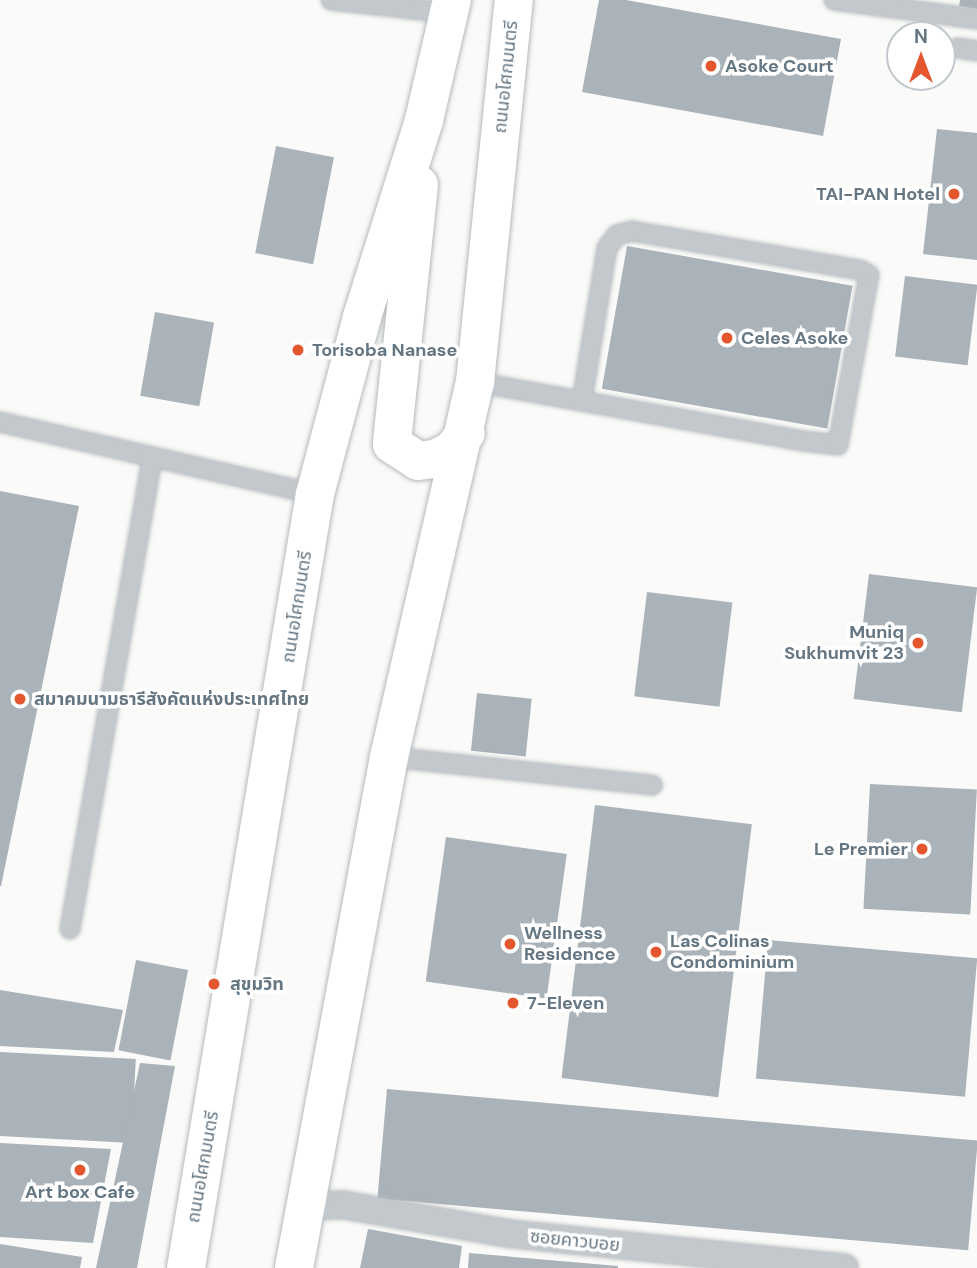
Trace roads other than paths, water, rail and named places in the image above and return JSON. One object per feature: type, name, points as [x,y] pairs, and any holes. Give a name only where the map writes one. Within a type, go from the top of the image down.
[{"type":"main road","name":"ถนนอโศกมนตรี","points":[[294,1268],[308,1206],[389,757],[466,433],[475,382],[514,0]]},
{"type":"main road","name":"ถนนอโศกมนตรี","points":[[186,1268],[315,494],[355,342],[425,120],[451,7]]},
{"type":"main road","points":[[425,120],[413,271],[391,444],[418,461],[435,459],[451,452],[466,433]]},
{"type":"street","name":"ซอยคาวบอย","points":[[308,1206],[344,1206],[512,1234],[844,1268]]},
{"type":"lane","points":[[331,0],[451,7]]},
{"type":"lane","points":[[834,0],[919,6],[977,19]]},
{"type":"lane","points":[[958,48],[977,51]]},
{"type":"lane","points":[[475,382],[582,401],[838,445],[869,275],[860,270],[632,231],[617,234],[607,248],[582,401]]},
{"type":"lane","points":[[0,422],[315,494]]},
{"type":"lane","points":[[70,929],[152,457]]},
{"type":"lane","points":[[389,757],[653,785]]},
{"type":"place","name":"Asoke Court","points":[[711,66]]},
{"type":"place","name":"TAI-PAN Hotel","points":[[954,194]]},
{"type":"place","name":"Celes Asoke","points":[[727,338]]},
{"type":"place","name":"Torisoba Nanase","points":[[298,350]]},
{"type":"place","name":"Muniq Sukhumvit 23","points":[[918,643]]},
{"type":"place","name":"สมาคมนามธารีสังคัตแห่งประเทศไทย","points":[[20,699]]},
{"type":"place","name":"Le Premier","points":[[922,849]]},
{"type":"place","name":"Wellness Residence","points":[[510,944]]},
{"type":"place","name":"Las Colinas Condominium","points":[[656,952]]},
{"type":"place","name":"สุขุมวิท","points":[[214,984]]},
{"type":"place","name":"7-Eleven","points":[[513,1003]]},
{"type":"place","name":"Art box Cafe","points":[[80,1170]]}]
